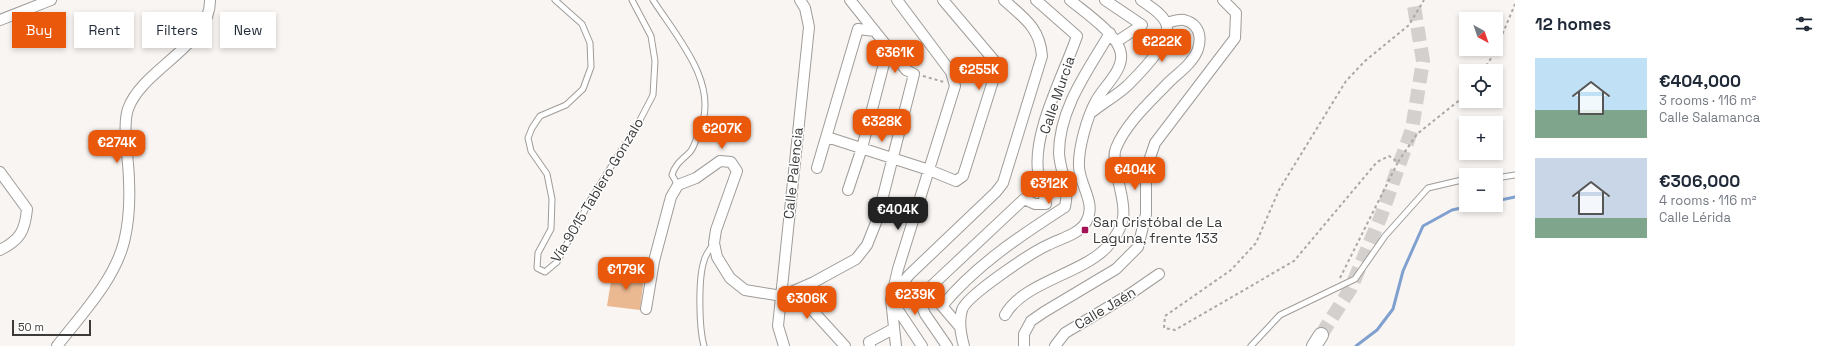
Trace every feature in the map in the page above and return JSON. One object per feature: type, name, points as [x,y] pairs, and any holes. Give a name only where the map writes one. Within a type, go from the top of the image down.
[{"type":"street","points":[[0,20],[51,0]]},
{"type":"street","points":[[57,346],[96,295],[113,268],[124,243],[130,208],[126,130],[128,109],[141,86],[174,58],[199,30],[210,11],[210,0]]},
{"type":"street","name":"Calle Palencia","points":[[784,346],[778,326],[809,27],[805,8],[800,0]]},
{"type":"street","points":[[646,309],[654,261],[671,197],[678,185],[696,178],[720,161],[731,162],[737,171],[716,230],[714,244],[717,257],[730,278],[745,290],[782,296],[814,282],[856,259],[867,245],[877,220],[914,74],[906,70],[850,0]]},
{"type":"street","points":[[896,346],[891,299],[898,269],[930,170],[954,82],[951,72],[897,0]]},
{"type":"street","points":[[827,137],[930,170],[956,181],[963,176],[998,65],[942,0]]},
{"type":"street","points":[[891,299],[909,275],[996,192],[1003,183],[1042,56],[1041,41],[1032,26],[1004,0]]},
{"type":"street","name":"Calle Murcia","points":[[947,346],[925,314],[921,304],[925,292],[1024,199],[1035,204],[1046,204],[1038,170],[1040,147],[1047,116],[1077,36],[1036,0]]},
{"type":"street","points":[[964,346],[960,327],[962,310],[968,301],[980,290],[1044,247],[1081,229],[1086,223],[1090,212],[1079,168],[1079,161],[1090,113],[1096,100],[1121,63],[1121,52],[1110,33],[1070,0]]},
{"type":"street","points":[[1105,0],[1142,25],[1116,42]]},
{"type":"street","points":[[1090,113],[1126,87],[1155,55],[1167,35],[1166,23],[1157,11],[1141,0]]},
{"type":"street","points":[[1024,346],[1024,334],[1031,322],[1044,312],[1116,268],[1138,247],[1146,214],[1146,170],[1156,143],[1235,38],[1236,13],[1223,0]]},
{"type":"street","points":[[1005,315],[1010,305],[1057,276],[1089,260],[1106,248],[1118,234],[1124,215],[1123,197],[1114,154],[1119,140],[1137,117],[1192,61],[1200,46],[1200,35],[1194,25],[1183,20],[1166,23]]},
{"type":"street","points":[[817,168],[858,29],[875,31]]},
{"type":"street","points":[[960,327],[942,306],[953,292],[1015,239],[1065,207],[1067,196],[1059,154],[1063,127],[1070,102],[1110,33]]},
{"type":"street","points":[[848,190],[862,148],[888,48]]},
{"type":"street","points":[[0,172],[27,210],[25,226],[14,242],[0,250]]},
{"type":"street","name":"Calle Jaén","points":[[1055,346],[1065,333],[1130,294],[1158,274]]},
{"type":"street","points":[[814,282],[812,298],[814,312],[846,346]]},
{"type":"street","points":[[891,299],[922,346]]},
{"type":"street","points":[[870,346],[869,342],[893,329]]},
{"type":"lane","name":"Vía 9015 Tablero Gonzalo","points":[[555,0],[582,24],[590,43],[591,67],[583,89],[566,105],[540,116],[532,128],[528,138],[531,151],[548,174],[552,200],[551,229],[538,254],[537,268],[544,272],[557,262],[591,199],[640,120],[653,95],[655,62],[651,36],[632,0]]},
{"type":"lane","points":[[653,0],[700,73],[706,98],[702,127],[691,150],[674,167],[672,175],[678,185]]},
{"type":"lane","points":[[1503,177],[1515,175]]},
{"type":"lane","points":[[1251,346],[1280,315],[1355,279],[1384,236],[1428,188],[1459,181]]},
{"type":"lane","points":[[704,346],[700,332],[701,278],[704,261],[714,244]]},
{"type":"path","points":[[1398,162],[1389,156],[1377,162],[1294,261],[1175,330],[1164,328],[1165,316],[1231,270],[1256,243],[1279,190],[1346,81],[1365,61],[1409,25],[1424,0]]},
{"type":"path","points":[[1487,64],[1495,52],[1515,4]]},
{"type":"path","points":[[914,74],[954,82],[989,53]]},
{"type":"path","points":[[1335,288],[1398,162],[1417,134],[1459,101]]},
{"type":"building","points":[[613,269],[644,277],[640,310],[607,306]]},
{"type":"waterway","points":[[1503,200],[1515,197]]},
{"type":"waterway","points":[[1356,346],[1377,330],[1393,309],[1403,271],[1423,226],[1452,210],[1459,208]]},
{"type":"tunnel","points":[[1321,335],[1351,288],[1381,216],[1412,129],[1423,61],[1413,0]]},
{"type":"place","name":"San Cristóbal de La Laguna, frente 133","points":[[1085,230]]}]
